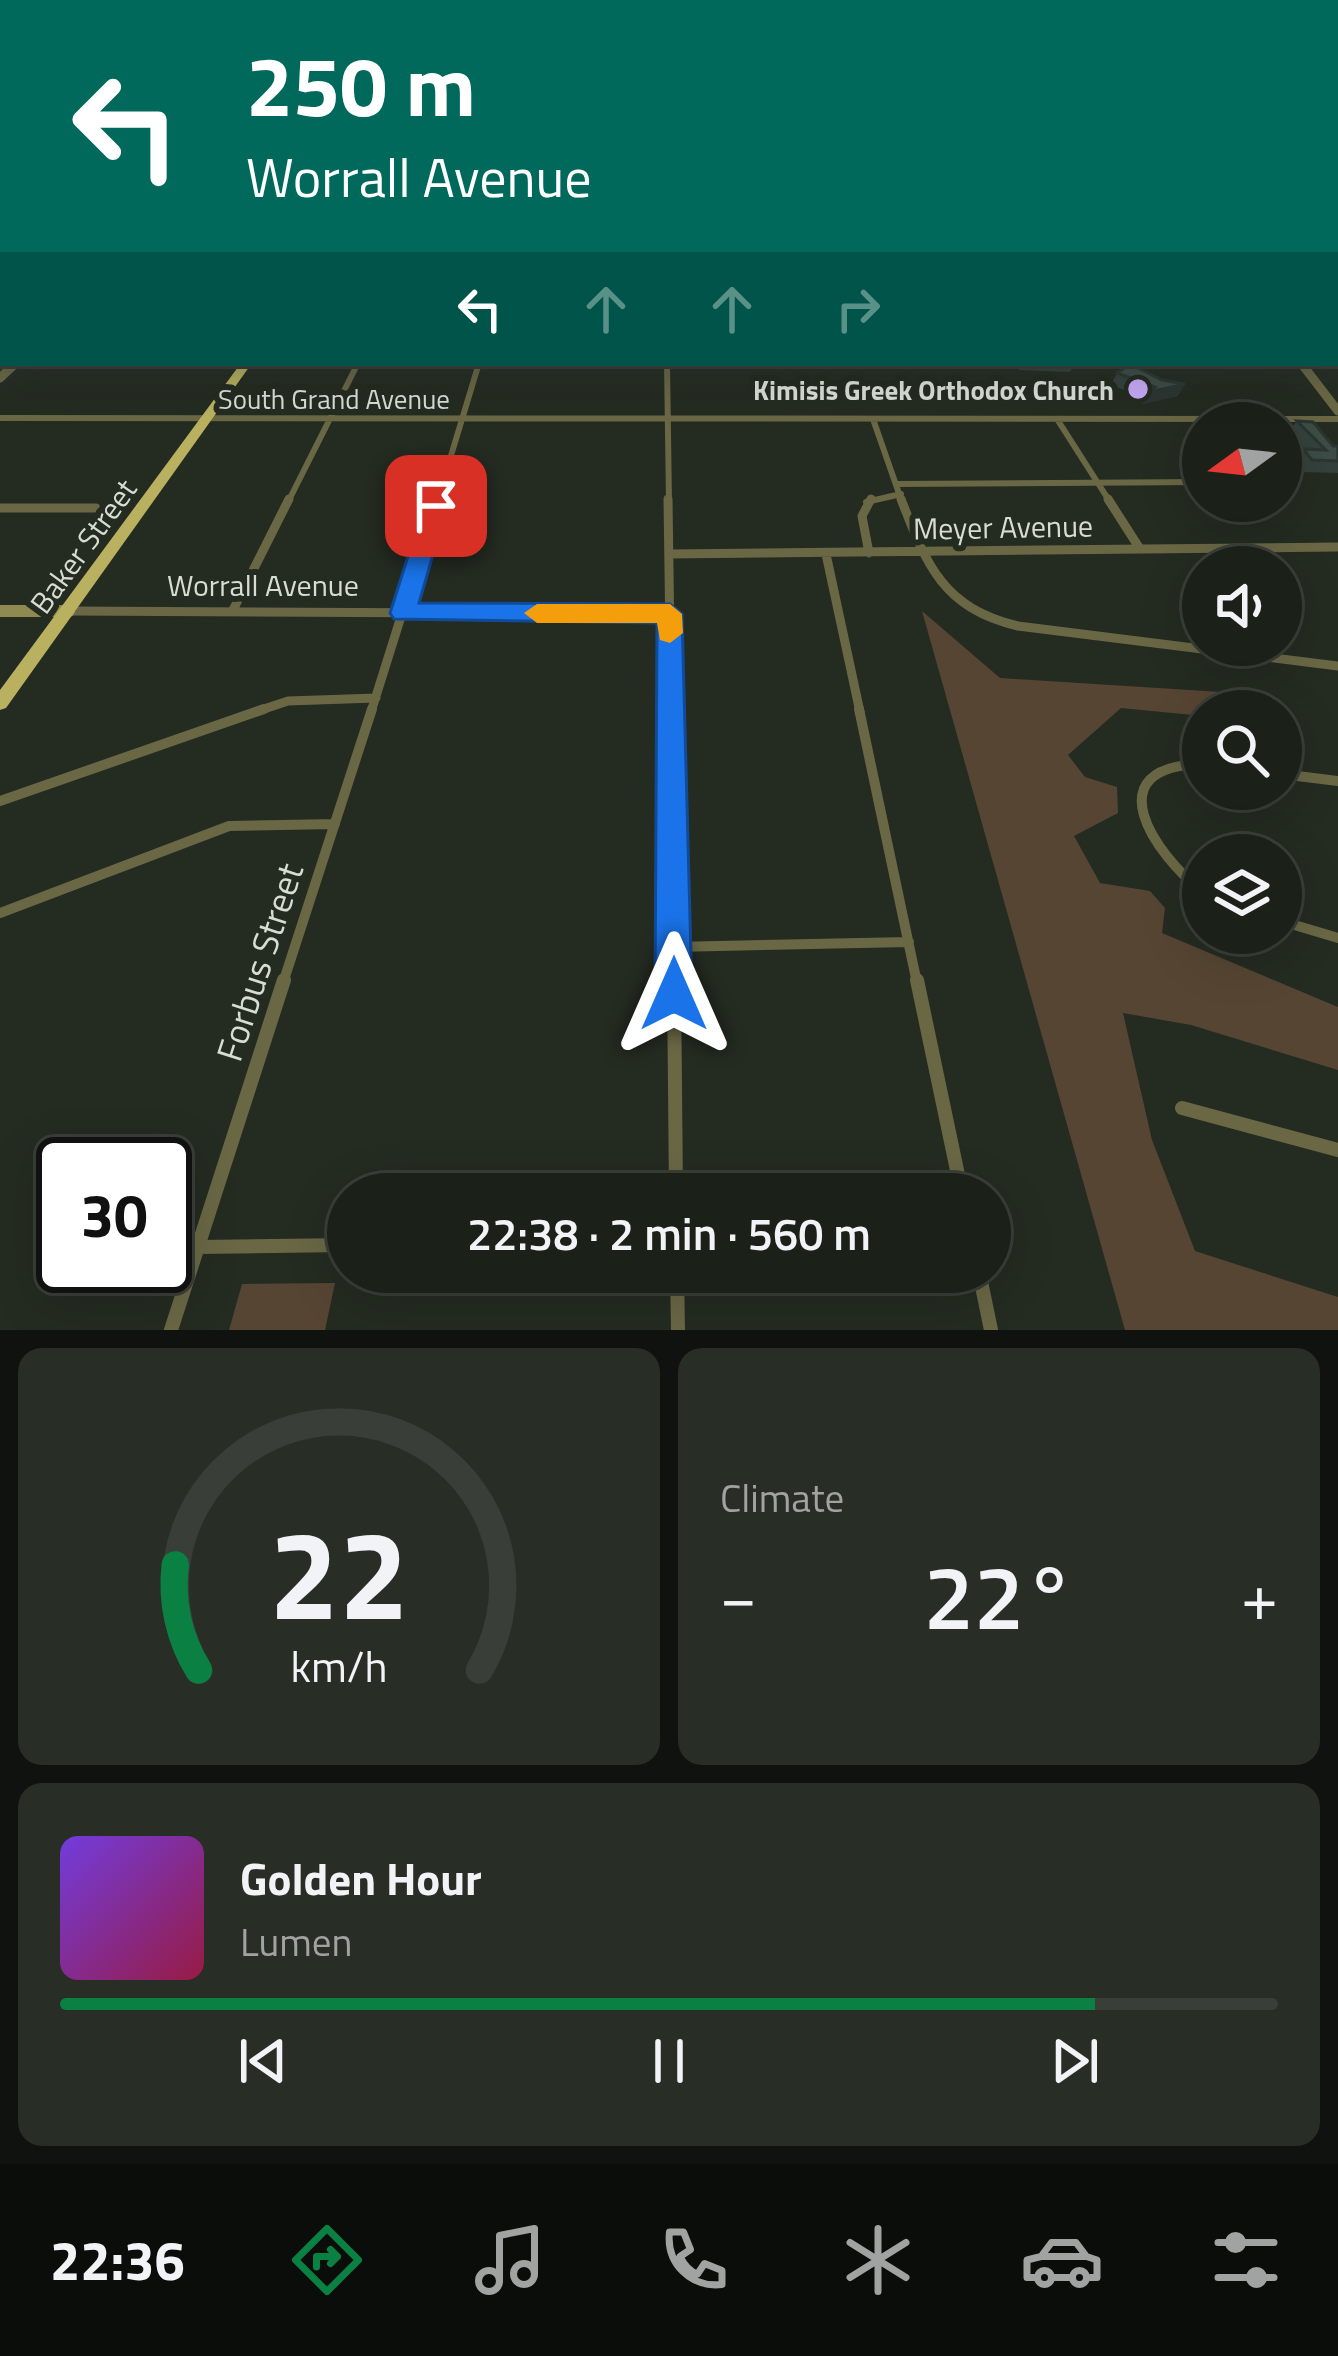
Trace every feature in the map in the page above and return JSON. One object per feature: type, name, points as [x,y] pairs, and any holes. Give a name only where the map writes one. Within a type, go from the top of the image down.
[{"type":"highway","name":"Baker Street","points":[[0,703],[246,366]]},
{"type":"main road","name":"Worrall Avenue","points":[[0,611],[69,611]]},
{"type":"street","points":[[232,612],[357,366]]},
{"type":"street","name":"Forbus Street","points":[[171,1330],[478,366]]},
{"type":"street","points":[[667,366],[676,1173]]},
{"type":"street","points":[[1303,366],[1338,415]]},
{"type":"street","name":"South Grand Avenue","points":[[0,418],[1338,415]]},
{"type":"street","points":[[873,419],[924,551],[955,599],[999,622],[1338,666]]},
{"type":"street","points":[[1057,419],[1140,549]]},
{"type":"street","points":[[868,553],[861,510],[864,502],[899,489],[1182,482]]},
{"type":"street","points":[[0,508],[96,508]]},
{"type":"street","name":"Meyer Avenue","points":[[669,554],[1338,548]]},
{"type":"street","points":[[826,554],[958,1173]]},
{"type":"street","name":"Worrall Avenue","points":[[69,611],[670,614]]},
{"type":"street","points":[[0,801],[288,701],[376,698]]},
{"type":"street","points":[[1182,764],[1144,785],[1142,822],[1155,847],[1182,872]]},
{"type":"street","points":[[1302,777],[1338,781]]},
{"type":"street","points":[[0,913],[230,826],[335,824]]},
{"type":"street","points":[[1302,927],[1338,938]]},
{"type":"street","points":[[674,946],[909,942]]},
{"type":"street","points":[[1183,1108],[1338,1150]]},
{"type":"street","points":[[198,1247],[327,1245]]},
{"type":"street","points":[[677,1293],[678,1330]]},
{"type":"street","points":[[983,1293],[991,1330]]},
{"type":"shaded area","points":[[922,611],[1000,678],[1190,690],[1182,690],[1182,714],[1121,708],[1068,755],[1085,777],[1117,787],[1118,813],[1074,836],[1100,883],[1150,891],[1165,908],[1162,933],[1182,941],[1182,954],[1212,954],[1338,1007],[1338,1070],[1191,1025],[1123,1013],[1152,1140],[1195,1251],[1338,1297],[1338,1330],[1125,1330]]},
{"type":"shaded area","points":[[327,1283],[327,1293],[333,1293],[325,1330],[229,1330],[242,1284]]},
{"type":"building","points":[[1134,366],[1162,380],[1185,384],[1149,392],[1155,387],[1117,373]]},
{"type":"building","points":[[1302,421],[1313,422],[1338,446],[1338,461],[1312,460],[1303,449],[1326,450]]},
{"type":"slow traffic","points":[[537,613],[670,614],[670,633]]},
{"type":"place","name":"Kimisis Greek Orthodox Church","points":[[1138,389]]},
{"type":"route","points":[[436,506],[403,613],[670,614],[674,994]]}]
